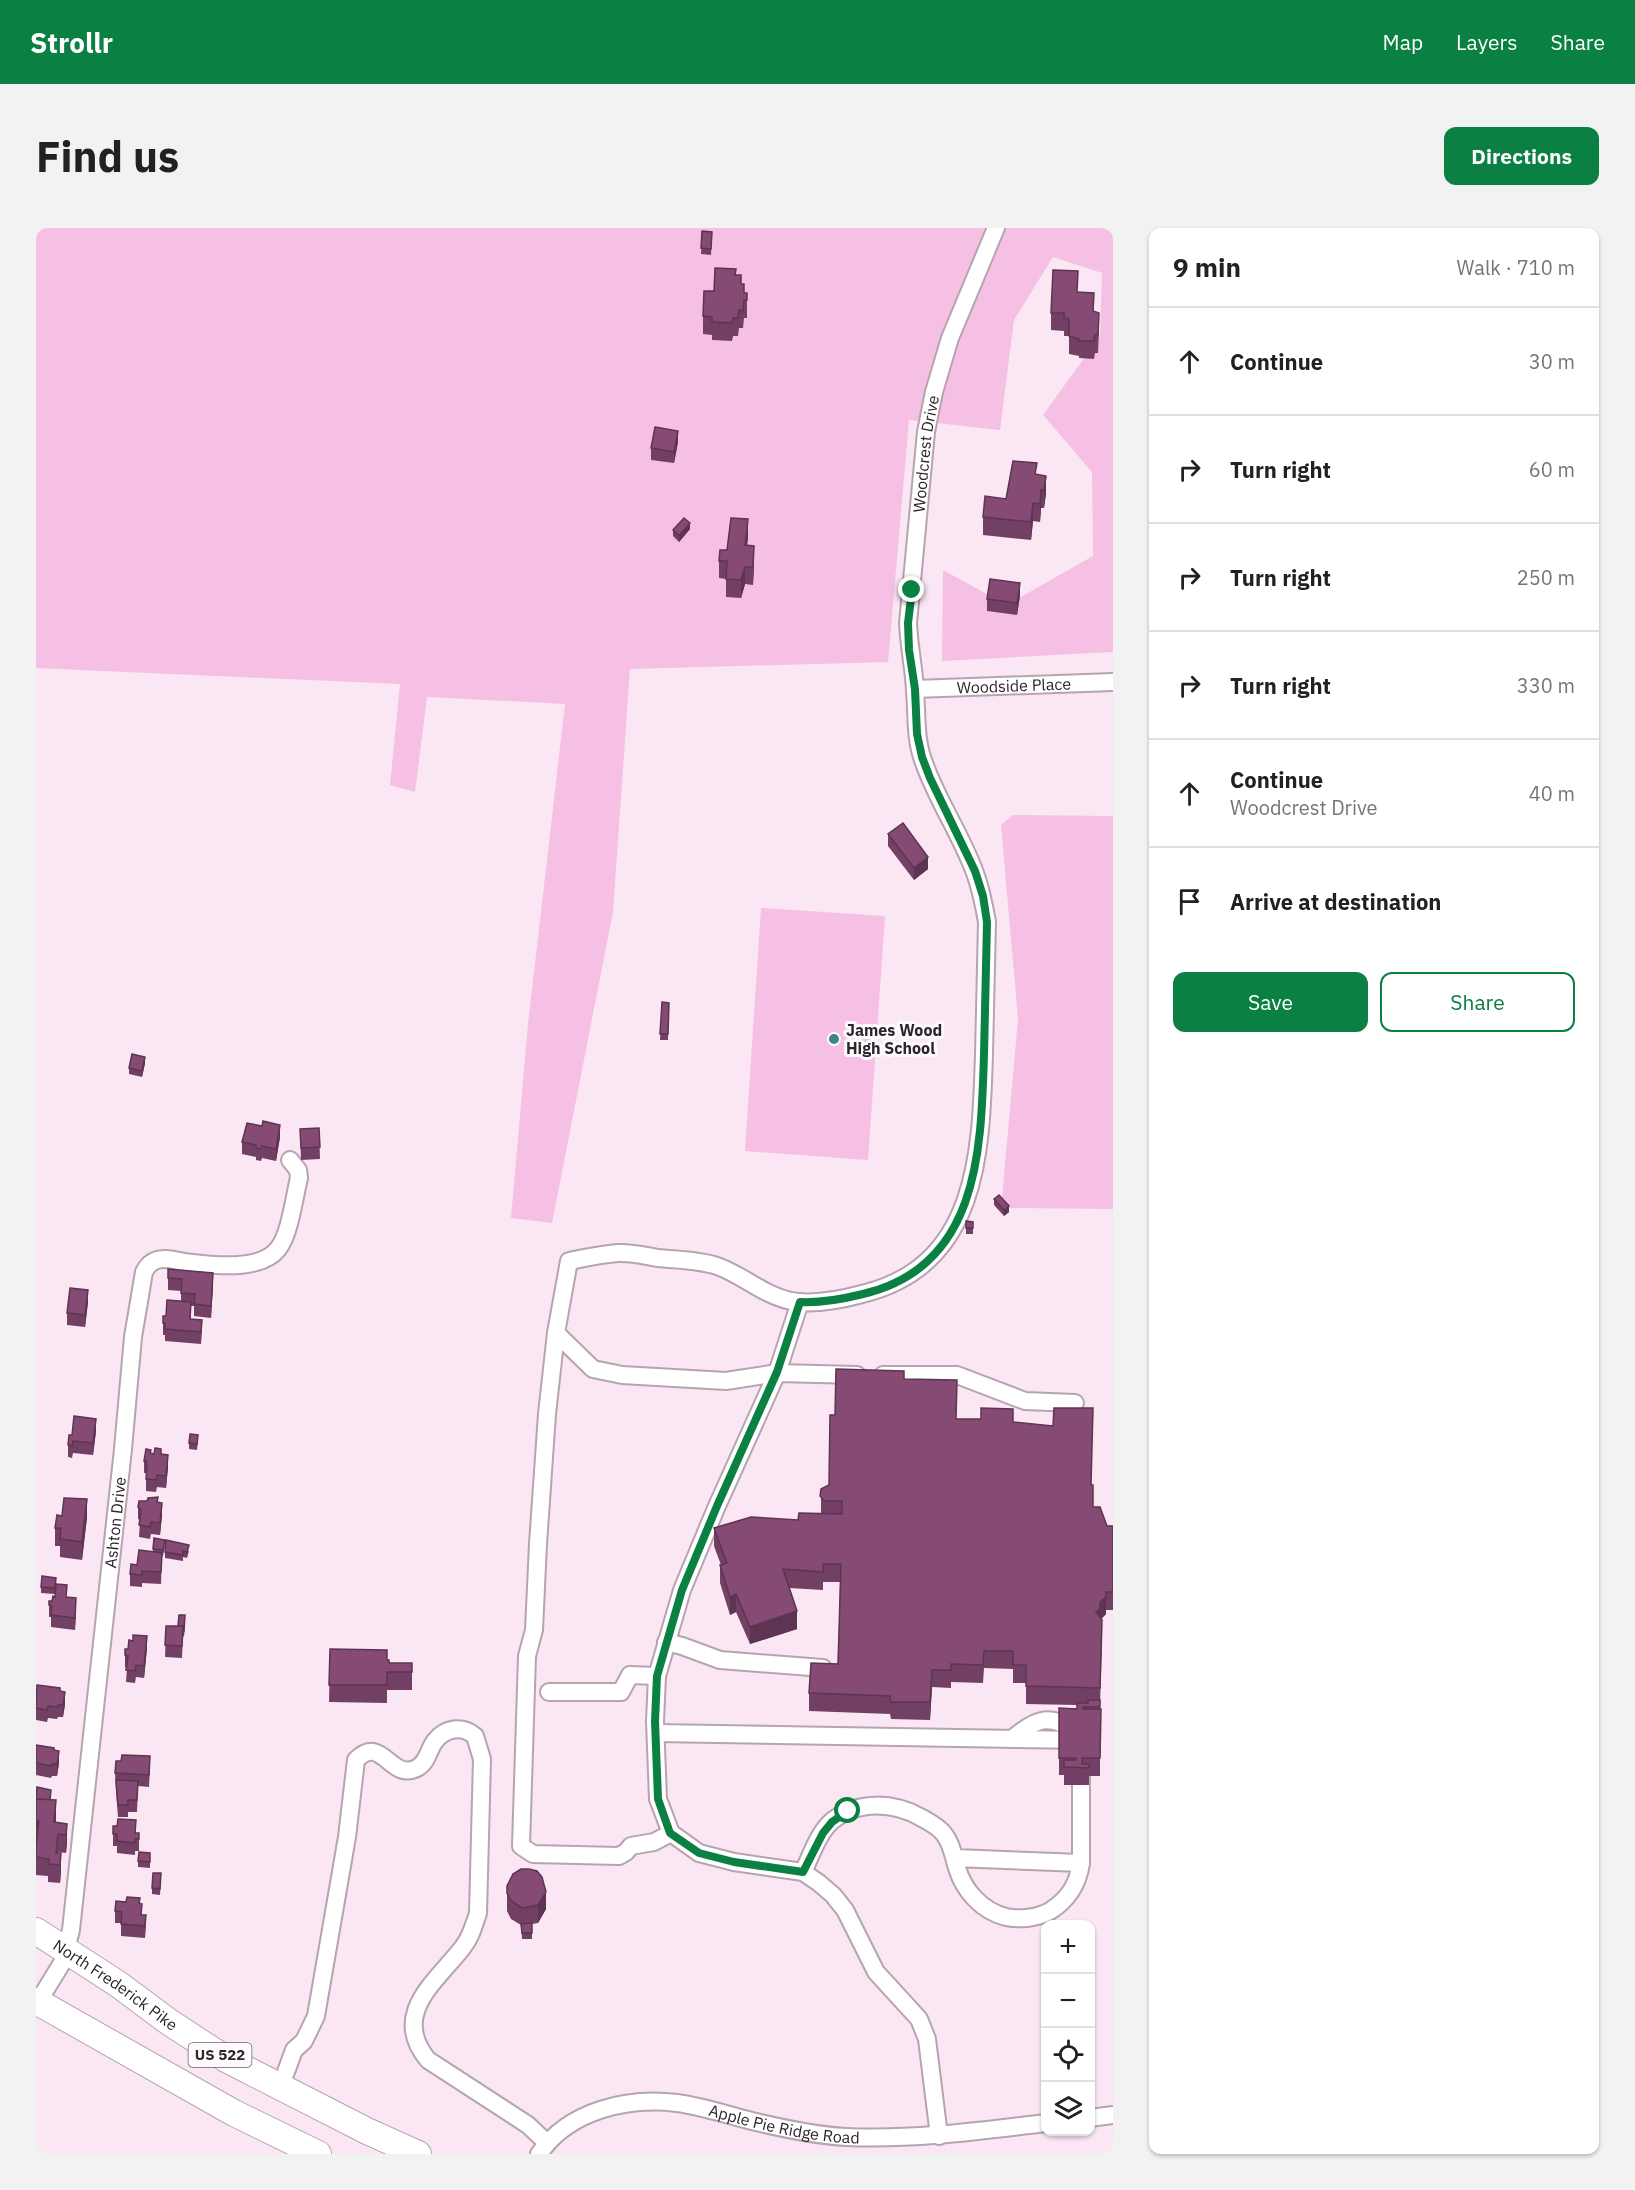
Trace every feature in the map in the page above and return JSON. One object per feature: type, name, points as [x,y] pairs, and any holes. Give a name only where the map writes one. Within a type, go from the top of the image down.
[{"type":"highway","name":"North Frederick Pike","points":[[36,1931],[226,2059],[280,2088],[418,2154]]},
{"type":"highway","name":"US 522","points":[[37,2001],[234,2113],[310,2152]]},
{"type":"street","name":"Woodcrest Drive","points":[[556,1333],[569,1261],[620,1253],[715,1266],[777,1298],[800,1302],[841,1300],[872,1292],[906,1277],[941,1247],[958,1219],[971,1187],[982,1126],[987,922],[983,896],[975,871],[922,757],[917,734],[908,623],[926,432],[934,392],[950,338],[996,228]]},
{"type":"street","name":"Woodside Place","points":[[915,689],[1113,682]]},
{"type":"street","name":"Ashton Drive","points":[[37,2001],[62,1963],[71,1930],[133,1337],[144,1272],[148,1265],[161,1259],[235,1265],[257,1263],[270,1257],[285,1237],[299,1178],[298,1170],[290,1160]]},
{"type":"street","points":[[800,1302],[777,1372],[682,1590],[666,1642],[657,1676],[658,1799],[670,1833],[699,1853],[734,1862],[803,1872],[819,1882],[845,1910],[876,1972],[919,2019],[927,2038],[939,2136]]},
{"type":"street","points":[[556,1333],[593,1369],[622,1375],[726,1381],[777,1372],[957,1375],[1025,1401],[1075,1403]]},
{"type":"street","points":[[556,1333],[544,1450],[534,1630],[527,1656],[521,1846],[533,1854],[619,1856],[631,1846],[654,1842],[670,1833]]},
{"type":"street","points":[[666,1642],[720,1660],[823,1668]]},
{"type":"street","points":[[549,1692],[621,1692],[630,1675],[657,1676]]},
{"type":"street","points":[[280,2088],[294,2050],[304,2041],[316,2016],[347,1837],[356,1760],[362,1754],[377,1752],[395,1767],[412,1770],[426,1760],[435,1741],[443,1733],[462,1728],[475,1736],[482,1759],[478,1913],[473,1930],[464,1946],[420,2001],[415,2014],[415,2038],[420,2050],[428,2060],[528,2125],[543,2149]]},
{"type":"street","points":[[656,1733],[1082,1740],[1081,1863],[1078,1880],[1070,1894],[1058,1906],[1038,1916],[1013,1918],[985,1909],[963,1882],[950,1844],[942,1832],[911,1812],[890,1805],[867,1806],[848,1811],[832,1822],[823,1833],[803,1872]]},
{"type":"street","points":[[955,1858],[1081,1863]]},
{"type":"street","name":"Apple Pie Ridge Road","points":[[543,2149],[564,2128],[598,2110],[623,2104],[649,2102],[696,2106],[801,2132],[844,2137],[895,2139],[1041,2124]]},
{"type":"street","points":[[1095,2117],[1113,2115]]},
{"type":"shaded area","points":[[36,228],[1113,228],[1113,652],[942,661],[943,570],[1007,605],[1093,556],[1092,472],[1043,415],[1100,336],[1102,273],[1053,257],[1014,320],[1000,430],[909,420],[888,662],[630,669],[613,912],[552,1223],[511,1218],[528,1024],[565,704],[427,697],[415,792],[390,785],[400,684],[36,668]]},
{"type":"shaded area","points":[[1013,815],[1113,816],[1113,1209],[1010,1208],[1002,1198],[1018,1019],[1001,825]]},
{"type":"shaded area","points":[[761,908],[885,916],[868,1160],[745,1151]]},
{"type":"building","points":[[702,231],[712,232],[711,249],[701,248]]},
{"type":"building","points":[[715,268],[736,269],[735,275],[741,275],[744,293],[747,293],[743,311],[739,310],[738,318],[733,318],[732,323],[712,322],[712,317],[703,316],[704,291],[714,291]]},
{"type":"building","points":[[1053,270],[1078,271],[1077,292],[1094,293],[1093,311],[1099,313],[1098,335],[1095,335],[1094,341],[1079,341],[1069,336],[1069,319],[1064,318],[1064,313],[1051,313]]},
{"type":"building","points":[[655,427],[678,431],[674,452],[651,448]]},
{"type":"building","points":[[1013,461],[1037,463],[1035,474],[1046,476],[1044,490],[1041,490],[1040,504],[1033,503],[1031,522],[983,517],[985,496],[1006,499]]},
{"type":"building","points":[[684,518],[690,523],[679,536],[673,530]]},
{"type":"building","points":[[731,518],[748,519],[745,545],[754,546],[753,567],[745,567],[741,580],[726,579],[727,561],[719,561],[720,550],[727,550]]},
{"type":"building","points":[[990,579],[1020,583],[1017,603],[987,599]]},
{"type":"building","points":[[903,823],[928,857],[914,868],[888,834]]},
{"type":"building","points":[[662,1002],[669,1003],[668,1034],[660,1034]]},
{"type":"building","points":[[132,1054],[145,1057],[142,1071],[129,1068]]},
{"type":"building","points":[[263,1121],[280,1125],[276,1149],[262,1146],[261,1149],[256,1148],[256,1145],[242,1142],[247,1123],[262,1126]]},
{"type":"building","points":[[319,1128],[320,1147],[301,1148],[300,1129]]},
{"type":"building","points":[[999,1195],[1009,1206],[1004,1210],[994,1199]]},
{"type":"building","points":[[966,1221],[973,1222],[973,1228],[966,1228]]},
{"type":"building","points":[[168,1269],[213,1273],[211,1306],[194,1304],[195,1294],[181,1293],[182,1279],[168,1278]]},
{"type":"building","points":[[70,1288],[88,1290],[85,1315],[67,1313]]},
{"type":"building","points":[[167,1300],[191,1302],[190,1319],[202,1320],[201,1332],[165,1329],[163,1316],[166,1316]]},
{"type":"building","points":[[836,1369],[904,1371],[904,1379],[957,1380],[956,1419],[981,1419],[981,1408],[1013,1409],[1013,1422],[1053,1426],[1054,1408],[1093,1408],[1091,1485],[1093,1485],[1093,1507],[1100,1507],[1107,1526],[1113,1526],[1113,1592],[1106,1592],[1106,1597],[1100,1602],[1100,1609],[1096,1612],[1102,1620],[1100,1688],[1026,1686],[1026,1665],[1013,1665],[1013,1651],[984,1651],[983,1665],[951,1664],[951,1670],[932,1670],[930,1702],[891,1702],[890,1696],[809,1693],[811,1663],[838,1664],[841,1564],[823,1564],[823,1572],[783,1569],[797,1611],[750,1627],[736,1594],[730,1597],[720,1565],[727,1563],[714,1528],[751,1517],[798,1520],[799,1513],[842,1514],[842,1501],[825,1501],[820,1496],[821,1489],[829,1485],[830,1415],[835,1415]]},
{"type":"building","points":[[74,1416],[96,1419],[93,1443],[73,1441],[72,1446],[68,1445],[69,1435],[72,1435]]},
{"type":"building","points":[[190,1434],[198,1435],[197,1444],[189,1443]]},
{"type":"building","points":[[155,1448],[161,1449],[161,1454],[168,1455],[166,1476],[157,1475],[156,1480],[146,1479],[147,1466],[144,1461],[146,1449],[151,1450],[150,1453],[154,1454]]},
{"type":"building","points":[[158,1497],[157,1502],[162,1503],[160,1523],[151,1522],[150,1527],[139,1525],[141,1512],[138,1507],[139,1501]]},
{"type":"building","points":[[64,1498],[87,1499],[82,1542],[60,1539],[61,1528],[55,1528],[57,1515],[62,1516]]},
{"type":"building","points":[[154,1538],[165,1540],[163,1550],[153,1549]]},
{"type":"building","points":[[166,1540],[189,1545],[187,1552],[183,1551],[183,1555],[165,1552]]},
{"type":"building","points":[[139,1550],[162,1553],[161,1572],[142,1571],[142,1575],[130,1574],[131,1564],[137,1565]]},
{"type":"building","points":[[42,1576],[56,1578],[55,1588],[41,1587]]},
{"type":"building","points":[[56,1584],[67,1585],[66,1597],[76,1598],[75,1618],[51,1615],[52,1606],[49,1605],[49,1601],[52,1601],[53,1596],[55,1597]]},
{"type":"building","points":[[179,1615],[185,1615],[184,1631],[183,1626],[178,1626]]},
{"type":"building","points":[[166,1626],[183,1626],[182,1646],[165,1645]]},
{"type":"building","points":[[133,1635],[147,1636],[144,1666],[136,1665],[135,1671],[126,1670],[128,1656],[125,1655],[129,1640],[133,1641]]},
{"type":"building","points":[[330,1649],[387,1650],[389,1663],[412,1663],[412,1672],[387,1672],[387,1685],[329,1685]]},
{"type":"building","points":[[37,1685],[60,1688],[60,1691],[65,1692],[63,1705],[48,1706],[47,1710],[36,1708]]},
{"type":"building","points":[[1088,1700],[1100,1700],[1100,1707],[1083,1707],[1083,1709],[1101,1709],[1100,1758],[1082,1758],[1082,1764],[1089,1764],[1089,1768],[1064,1767],[1064,1760],[1076,1760],[1076,1758],[1059,1758],[1059,1708],[1077,1709],[1077,1703],[1088,1703]]},
{"type":"building","points":[[36,1745],[59,1751],[57,1764],[51,1766],[36,1763]]},
{"type":"building","points":[[122,1755],[150,1756],[149,1775],[115,1773],[116,1761],[121,1761]]},
{"type":"building","points":[[116,1780],[138,1781],[137,1800],[128,1800],[128,1805],[118,1805]]},
{"type":"building","points":[[37,1787],[51,1790],[50,1800],[36,1799]]},
{"type":"building","points":[[36,1799],[56,1800],[54,1822],[67,1824],[66,1835],[58,1834],[56,1853],[61,1853],[60,1865],[48,1864],[49,1859],[36,1857],[39,1821],[36,1831]]},
{"type":"building","points":[[118,1819],[136,1820],[135,1833],[139,1833],[139,1839],[135,1839],[135,1843],[117,1841],[117,1834],[113,1834],[113,1826],[117,1826]]},
{"type":"building","points":[[139,1852],[150,1853],[150,1862],[138,1861]]},
{"type":"building","points":[[521,1869],[537,1871],[542,1877],[546,1892],[538,1905],[522,1908],[511,1901],[507,1893],[507,1886],[513,1874]]},
{"type":"building","points":[[153,1873],[161,1873],[160,1889],[152,1888]]},
{"type":"building","points":[[127,1897],[140,1898],[141,1915],[146,1915],[145,1926],[121,1924],[122,1912],[115,1911],[116,1901],[126,1902]]},
{"type":"building","points":[[532,1923],[532,1933],[522,1933],[521,1924]]},
{"type":"place","name":"James Wood High School","points":[[834,1039]]},
{"type":"route","points":[[848,1811],[832,1822],[823,1833],[803,1872],[734,1862],[699,1853],[670,1833],[658,1799],[655,1721],[657,1676],[682,1590],[777,1372],[800,1302],[841,1300],[872,1292],[906,1277],[941,1247],[963,1211],[971,1187],[982,1126],[987,922],[983,896],[975,871],[922,757],[917,734],[915,689],[909,650],[908,623],[912,590]]}]
